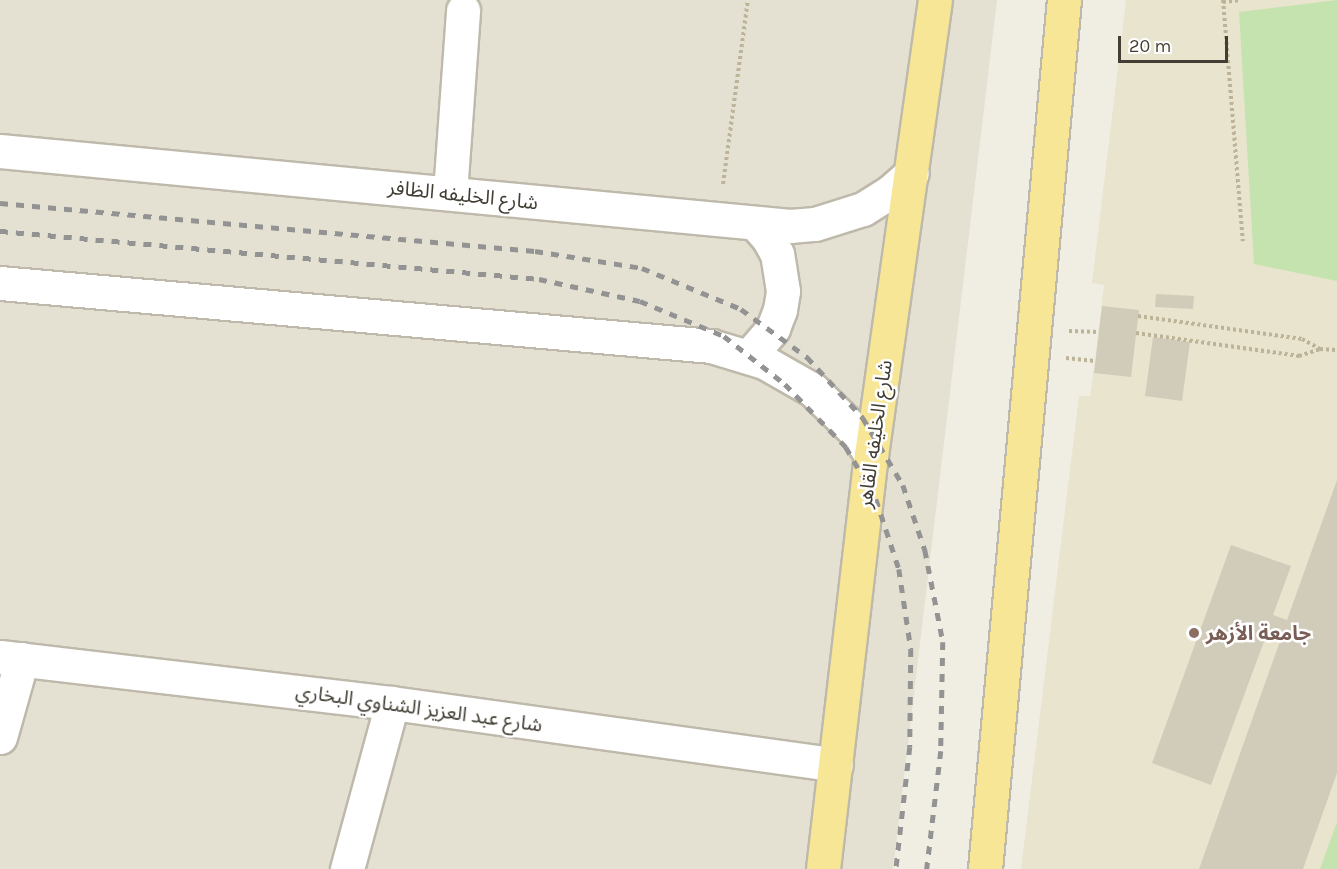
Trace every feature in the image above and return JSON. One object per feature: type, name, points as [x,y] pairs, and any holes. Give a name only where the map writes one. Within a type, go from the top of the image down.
[{"type":"main road","name":"شارع الخليفه القاهر","points":[[824,869],[871,455],[935,0]]},
{"type":"main road","points":[[985,869],[1064,0]]},
{"type":"street","points":[[450,193],[463,10]]},
{"type":"street","name":"شارع الخليفه الظافر","points":[[0,151],[789,226],[840,219],[863,209],[889,193],[912,173]]},
{"type":"street","points":[[749,356],[773,328],[780,310],[783,291],[777,254],[768,238],[756,224]]},
{"type":"street","points":[[0,283],[711,346],[749,356],[788,374],[813,390],[855,431],[871,455]]},
{"type":"street","points":[[0,737],[11,658]]},
{"type":"street","name":"شارع عبد العزيز الشناوي البخاري","points":[[11,658],[392,702],[836,765]]},
{"type":"street","points":[[347,869],[392,702]]},
{"type":"path","points":[[718,221],[748,0]]},
{"type":"path","points":[[1241,0],[1223,1],[1243,241]]},
{"type":"path","points":[[1138,316],[1302,339],[1320,349]]},
{"type":"path","points":[[1136,333],[1299,356],[1320,349],[1337,350]]},
{"type":"shaded area","points":[[0,0],[997,0],[893,869],[0,869]]},
{"type":"shaded area","name":"جامعة الأزهر","points":[[1126,0],[1337,0],[1337,869],[1021,869],[1079,396],[1090,396],[1095,361],[1104,285],[1092,283]]},
{"type":"green space","points":[[1337,0],[1337,281],[1254,264],[1239,12]]},
{"type":"green space","points":[[1337,822],[1337,869],[1320,869]]},
{"type":"building","points":[[1156,294],[1194,296],[1193,309],[1155,307]]},
{"type":"building","points":[[1102,306],[1139,310],[1131,377],[1094,373]]},
{"type":"building","points":[[1153,337],[1190,342],[1182,401],[1145,396]]},
{"type":"building","points":[[1337,480],[1337,773],[1303,869],[1199,869],[1280,641],[1266,636],[1211,785],[1152,763],[1231,545],[1291,566],[1273,615],[1287,620]]},
{"type":"railway","points":[[0,203],[535,251],[642,268],[741,309],[807,357],[863,418],[903,485],[925,550],[943,642],[941,751],[927,869]]},
{"type":"railway","points":[[0,231],[539,279],[640,301],[724,336],[785,384],[846,447],[876,499],[899,569],[911,649],[910,747],[896,869]]},
{"type":"place","name":"جامعة الأزهر","points":[[1194,633]]}]
